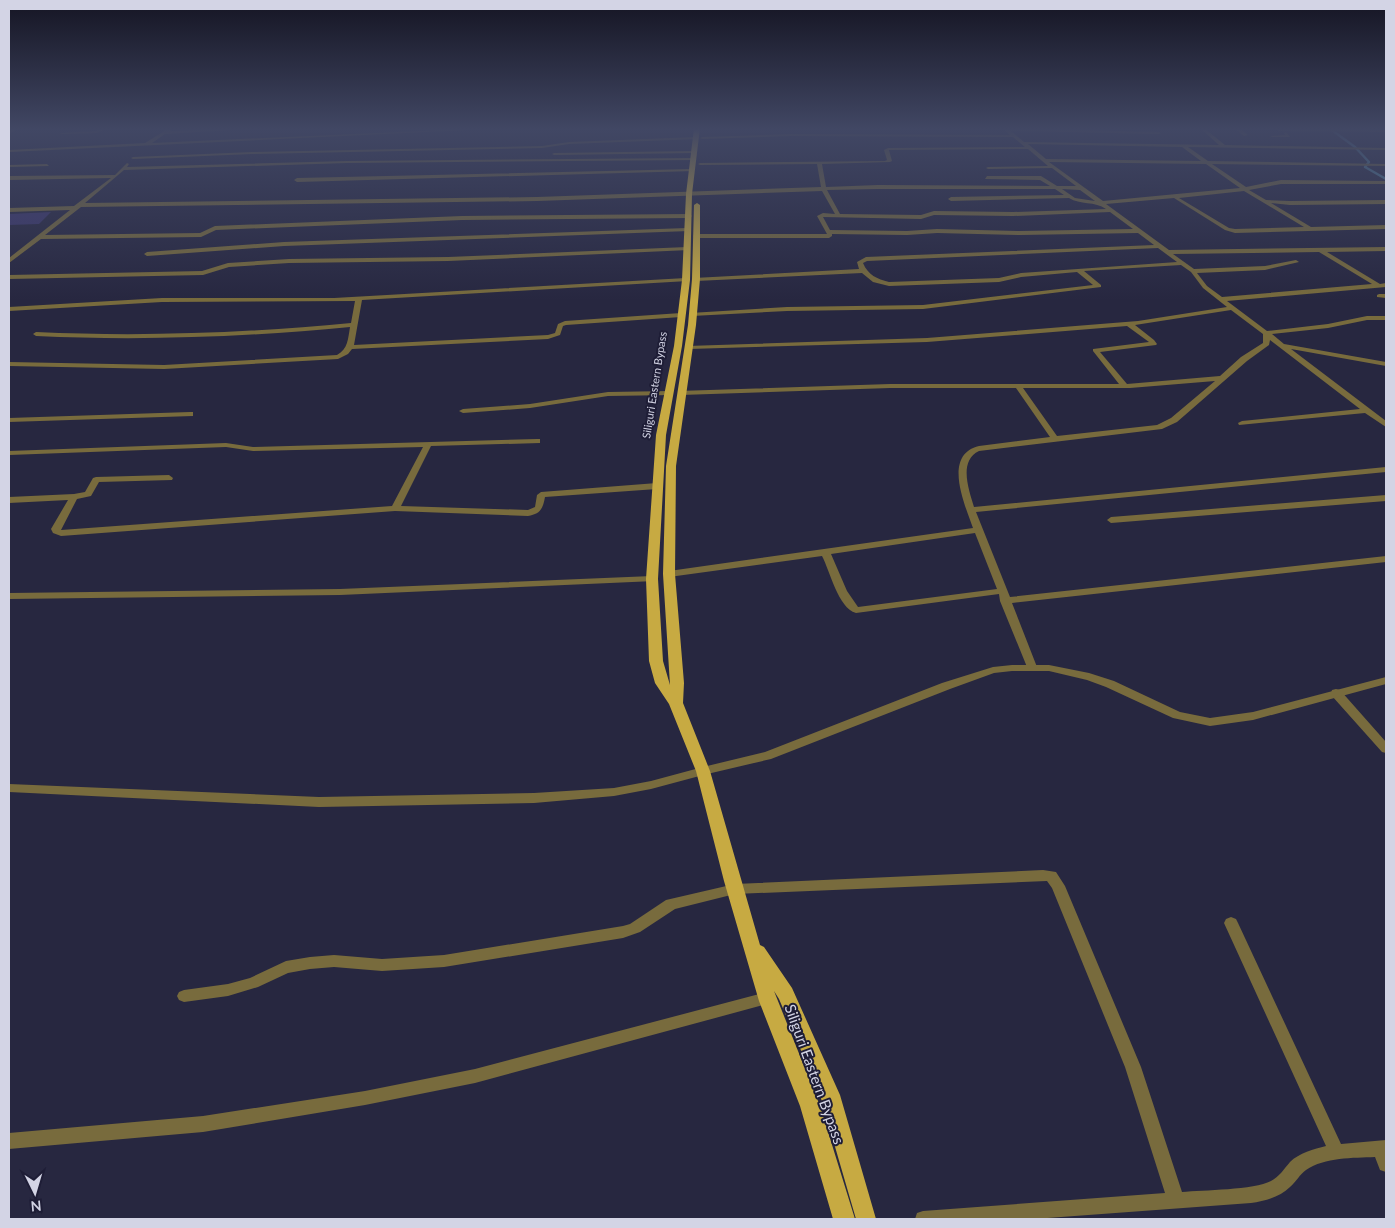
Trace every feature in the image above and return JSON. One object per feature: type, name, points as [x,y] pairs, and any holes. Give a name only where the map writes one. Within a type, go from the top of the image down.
[{"type":"main road","name":"Siliguri Eastern Bypass","points":[[694,185],[696,236],[691,280],[681,315],[678,346],[661,435],[652,579],[656,661],[662,683],[676,703],[703,771],[768,998],[810,1106],[844,1219]]},
{"type":"main road","name":"Siliguri Eastern Bypass","points":[[676,703],[677,683],[669,574],[671,466],[689,347],[692,314],[687,230],[693,194]]},
{"type":"main road","name":"Siliguri Eastern Bypass","points":[[751,942],[786,994],[830,1095],[866,1219]]},
{"type":"street","points":[[9,261],[104,185]]},
{"type":"street","points":[[823,185],[839,216]]},
{"type":"street","points":[[1052,185],[1068,197]]},
{"type":"street","points":[[1077,185],[1169,252],[1193,271],[1205,287],[1386,425]]},
{"type":"street","points":[[1240,185],[1310,229]]},
{"type":"street","points":[[951,199],[1068,197],[1085,202],[1102,203],[1176,198],[1264,185]]},
{"type":"street","points":[[9,210],[76,206],[537,199],[824,189],[1081,188]]},
{"type":"street","points":[[1176,198],[1231,231],[1386,227]]},
{"type":"street","points":[[1263,200],[1290,203],[1386,202]]},
{"type":"street","points":[[696,236],[825,237],[830,235],[820,216],[912,217],[934,213],[994,214],[1112,210]]},
{"type":"street","points":[[40,237],[201,234],[216,228],[443,219],[688,216]]},
{"type":"street","points":[[147,254],[205,252],[293,243],[687,230]]},
{"type":"street","points":[[828,232],[907,233],[937,231],[1029,233],[1141,231]]},
{"type":"street","points":[[1160,246],[866,259],[860,262],[863,271],[878,283],[889,284],[999,280],[1078,270],[1182,263]]},
{"type":"street","points":[[9,277],[202,273],[228,265],[305,260],[432,259],[687,249]]},
{"type":"street","points":[[1169,252],[1383,249],[1386,253]]},
{"type":"street","points":[[1319,250],[1383,286]]},
{"type":"street","points":[[9,253],[19,253]]},
{"type":"street","points":[[1193,271],[1265,268],[1296,262]]},
{"type":"street","points":[[692,314],[797,309],[923,307],[1099,286],[1078,270]]},
{"type":"street","points":[[9,309],[155,301],[359,299],[863,271]]},
{"type":"street","points":[[1222,300],[1383,286]]},
{"type":"street","points":[[9,364],[130,367],[208,365],[338,357],[346,354],[350,347],[359,299]]},
{"type":"street","points":[[689,347],[927,340],[1129,324],[1233,308]]},
{"type":"street","points":[[350,347],[548,337],[556,335],[560,325],[565,323],[681,315]]},
{"type":"street","points":[[1266,333],[1328,326],[1367,318],[1386,318]]},
{"type":"street","points":[[1125,386],[1095,350],[1154,344],[1129,324]]},
{"type":"street","points":[[36,334],[111,338],[263,333],[354,325]]},
{"type":"street","points":[[1032,667],[971,510],[964,487],[963,464],[965,457],[974,450],[1160,427],[1174,420],[1220,378],[1267,344],[1266,333]]},
{"type":"street","points":[[1281,346],[1386,364]]},
{"type":"street","points":[[681,393],[890,386],[1125,386],[1220,378]]},
{"type":"street","points":[[1018,386],[1056,440]]},
{"type":"street","points":[[463,411],[530,406],[608,394],[670,393]]},
{"type":"street","points":[[1242,423],[1368,410]]},
{"type":"street","points":[[9,420],[190,414]]},
{"type":"street","points":[[9,453],[217,446],[253,449],[537,441]]},
{"type":"street","points":[[396,508],[430,443]]},
{"type":"street","points":[[971,510],[1386,470]]},
{"type":"street","points":[[9,500],[74,497],[88,494],[96,480],[169,478]]},
{"type":"street","points":[[74,497],[56,529],[58,533],[396,508],[528,513],[534,512],[539,508],[541,495],[657,486]]},
{"type":"street","points":[[1111,520],[1386,498]]},
{"type":"street","points":[[669,574],[978,530]]},
{"type":"street","points":[[825,552],[844,593],[852,607],[856,610],[1386,559]]},
{"type":"street","points":[[9,596],[340,592],[652,579]]},
{"type":"street","points":[[9,788],[319,802],[534,798],[614,792],[651,785],[767,756],[937,689],[993,670],[1032,667],[1049,668],[1089,677],[1110,684],[1177,715],[1210,722],[1253,716],[1386,681]]},
{"type":"street","points":[[1336,693],[1386,749]]},
{"type":"street","points":[[184,996],[228,990],[253,983],[286,967],[310,962],[382,965],[428,963],[623,932],[635,928],[671,904],[735,888],[1052,876],[1058,886],[1133,1067],[1176,1200]]},
{"type":"street","points":[[1231,923],[1337,1153]]},
{"type":"street","points":[[9,1142],[203,1124],[366,1098],[475,1076],[768,998]]},
{"type":"street","points":[[923,1219],[1250,1195],[1269,1191],[1282,1184],[1299,1165],[1316,1158],[1337,1153],[1383,1148],[1386,1164]]},
{"type":"building","points":[[51,212],[39,224],[9,225],[9,214]]}]
